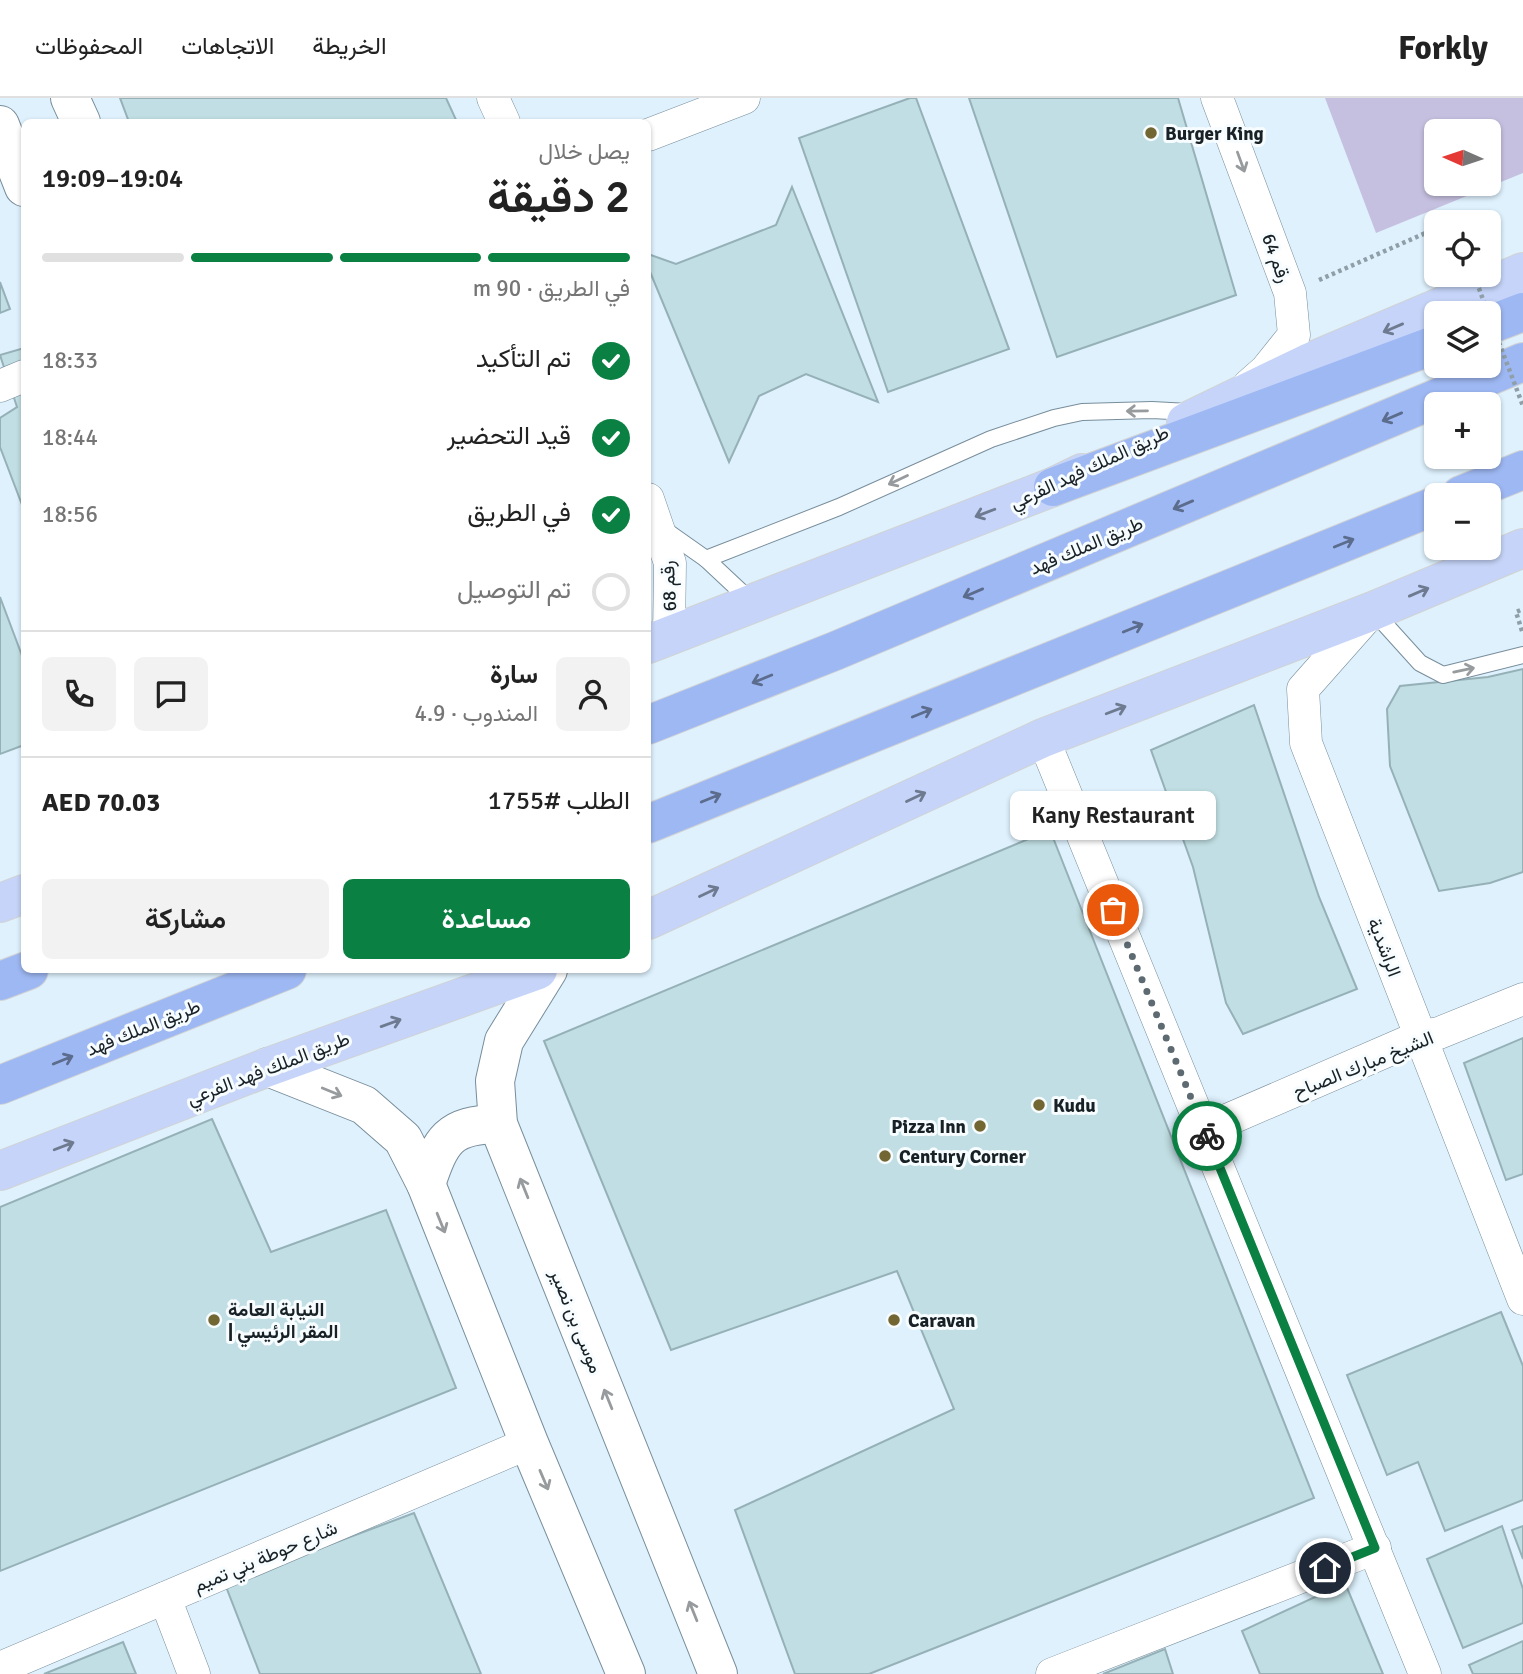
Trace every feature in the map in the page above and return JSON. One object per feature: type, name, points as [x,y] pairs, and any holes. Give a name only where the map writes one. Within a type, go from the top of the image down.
[{"type":"highway","points":[[1501,320],[1523,312]]},
{"type":"highway","points":[[1053,487],[1424,349]]},
{"type":"highway","name":"طريق الملك فهد","points":[[651,724],[835,651],[1523,362]]},
{"type":"highway","points":[[1491,483],[1523,470]]},
{"type":"highway","points":[[651,823],[1424,510]]},
{"type":"highway","points":[[0,981],[21,973]]},
{"type":"highway","name":"طريق الملك فهد","points":[[0,1085],[280,973]]},
{"type":"main road","name":"طريق الملك فهد الفرعي","points":[[658,639],[1053,487],[1308,363],[1523,272]]},
{"type":"main road","points":[[651,919],[1043,738],[1373,611],[1523,548]]},
{"type":"main road","name":"طريق الملك فهد الفرعي","points":[[0,1171],[268,1067],[530,973]]},
{"type":"street","points":[[70,98],[80,119]]},
{"type":"street","points":[[493,98],[503,119]]},
{"type":"street","points":[[651,134],[744,98]]},
{"type":"street","name":"رقم 64","points":[[1217,98],[1290,293],[1294,335],[1266,370],[1218,407]]},
{"type":"street","points":[[0,125],[21,179]]},
{"type":"street","points":[[0,386],[21,377]]},
{"type":"street","name":"رقم 68","points":[[652,511],[670,563],[658,639]]},
{"type":"street","name":"الراشدية","points":[[1373,611],[1303,689],[1306,743],[1523,1298]]},
{"type":"street","points":[[1043,738],[1425,1674]]},
{"type":"street","name":"موسى بن نصير","points":[[546,973],[504,1041],[495,1081],[498,1124],[718,1674]]},
{"type":"street","name":"الشيخ مبارك الصباح","points":[[1204,1130],[1419,1037],[1439,1034],[1523,999]]},
{"type":"street","points":[[268,1067],[364,1105],[402,1139],[426,1184],[529,1443],[626,1674]]},
{"type":"street","points":[[426,1184],[436,1152],[450,1136],[477,1124],[498,1124]]},
{"type":"street","name":"شارع حوطة بني تميم","points":[[0,1668],[529,1443]]},
{"type":"street","points":[[1052,1674],[1375,1548]]},
{"type":"street","points":[[165,1598],[194,1674]]},
{"type":"lane","points":[[706,559],[839,507],[991,439],[1054,418],[1082,412],[1218,407]]},
{"type":"lane","points":[[652,511],[753,603]]},
{"type":"lane","points":[[1373,611],[1420,663],[1443,675],[1508,661],[1523,655]]},
{"type":"path","points":[[1290,293],[1424,234]]},
{"type":"path","points":[[1501,346],[1523,406]]},
{"type":"path","points":[[1523,609],[1516,611],[1523,633]]},
{"type":"shaded area","points":[[1325,98],[1523,98],[1523,173],[1502,182],[1502,119],[1424,119],[1424,196],[1467,196],[1432,210],[1424,210],[1424,213],[1376,233]]},
{"type":"building","points":[[120,98],[446,98],[456,119],[128,119]]},
{"type":"building","points":[[916,98],[1009,349],[888,392],[799,138]]},
{"type":"building","points":[[969,98],[1178,98],[1236,295],[1057,357]]},
{"type":"building","points":[[792,187],[878,402],[806,374],[759,396],[729,462],[651,274],[651,255],[676,264],[776,225]]},
{"type":"building","points":[[0,282],[10,309],[0,313]]},
{"type":"building","points":[[21,349],[21,502],[0,447],[0,418],[17,407],[0,355]]},
{"type":"building","points":[[0,597],[21,653],[21,746],[0,754]]},
{"type":"building","points":[[1523,669],[1523,872],[1490,883],[1439,891],[1390,766],[1387,709],[1400,686],[1488,677]]},
{"type":"building","points":[[1254,705],[1319,897],[1357,989],[1243,1034],[1226,1003],[1193,867],[1151,750]]},
{"type":"building","name":"Century Corner","points":[[1050,830],[1314,1498],[869,1674],[795,1674],[735,1510],[954,1409],[897,1271],[671,1350],[544,1041]]},
{"type":"building","points":[[1523,1038],[1523,1174],[1506,1180],[1464,1063]]},
{"type":"building","name":"النيابة العامة | المقر الرئيسي","points":[[212,1119],[271,1252],[386,1210],[456,1388],[0,1571],[0,1207]]},
{"type":"building","points":[[1501,1312],[1523,1366],[1523,1500],[1445,1531],[1418,1462],[1387,1475],[1347,1375]]},
{"type":"building","points":[[414,1513],[481,1674],[260,1674],[225,1584]]},
{"type":"building","points":[[1502,1526],[1523,1589],[1523,1623],[1463,1648],[1427,1559]]},
{"type":"building","points":[[1523,1526],[1523,1559],[1512,1530]]},
{"type":"building","points":[[1345,1583],[1383,1674],[1260,1674],[1242,1631]]},
{"type":"building","points":[[1523,1641],[1523,1674],[1473,1674],[1469,1665]]},
{"type":"building","points":[[123,1642],[136,1674],[44,1674]]},
{"type":"building","points":[[1165,1649],[1173,1674],[1103,1674]]},
{"type":"way so far","points":[[1113,910],[1207,1136]]},
{"type":"place","name":"Burger King","points":[[1151,133]]},
{"type":"place","name":"Kany Restaurant","points":[[1113,910]]},
{"type":"place","name":"Kudu","points":[[1039,1105]]},
{"type":"place","name":"Pizza Inn","points":[[980,1126]]},
{"type":"place","name":"Century Corner","points":[[885,1156]]},
{"type":"place","name":"النيابة العامة | المقر الرئيسي","points":[[214,1320]]},
{"type":"place","name":"Caravan","points":[[894,1320]]},
{"type":"route","points":[[1207,1136],[1375,1548],[1325,1568]]}]
